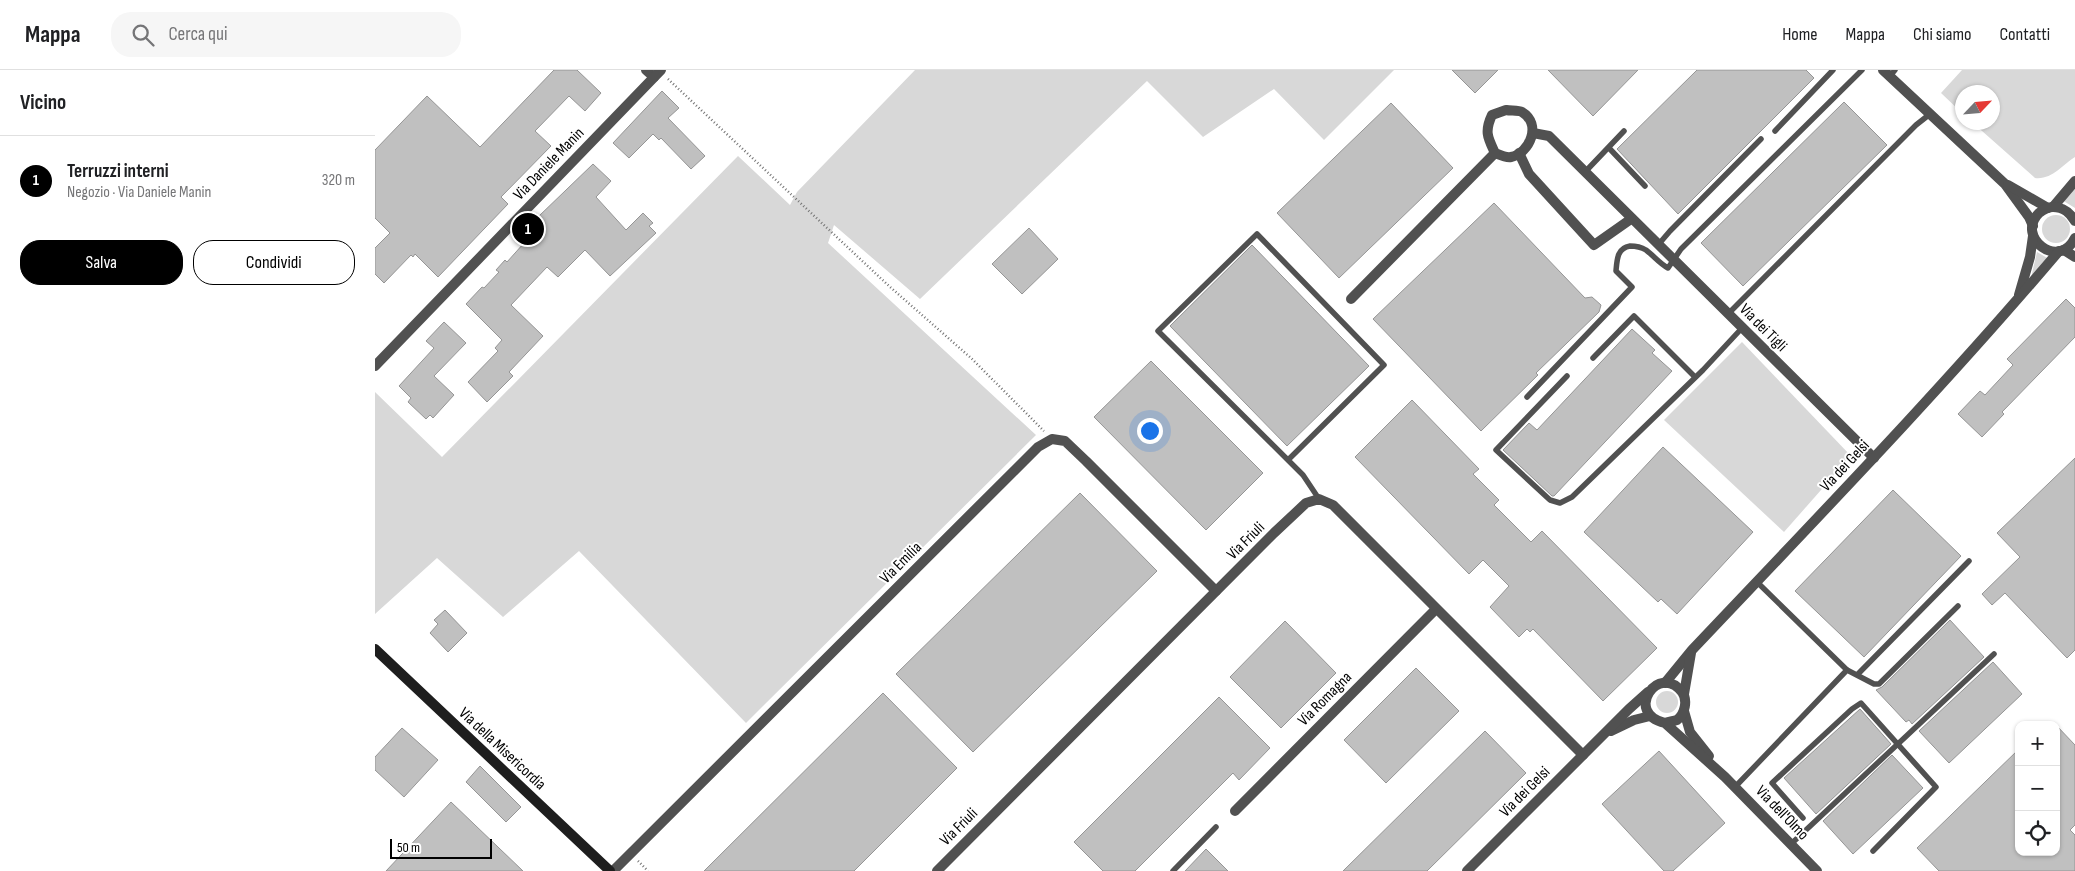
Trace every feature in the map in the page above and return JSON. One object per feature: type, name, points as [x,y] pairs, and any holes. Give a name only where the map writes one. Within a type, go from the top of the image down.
[{"type":"street","name":"Via Daniele Manin","points":[[375,366],[655,72]]},
{"type":"street","points":[[1889,72],[1930,114],[2005,184],[2029,217],[2040,246],[2046,250],[2061,250],[2075,257]]},
{"type":"street","points":[[1506,110],[1521,112],[1529,119],[1533,133],[1529,145],[1524,151],[1510,157],[1495,153],[1488,136],[1487,126],[1492,115],[1506,110]]},
{"type":"street","name":"Via dei Tigli","points":[[1533,133],[1549,136],[1874,458]]},
{"type":"street","points":[[1351,299],[1495,153]]},
{"type":"street","points":[[1519,153],[1529,174],[1595,245],[1631,219]]},
{"type":"street","points":[[2017,300],[2024,281],[2038,214],[2051,207],[2075,181]]},
{"type":"street","points":[[2005,184],[2051,207],[2063,208],[2071,214],[2075,221]]},
{"type":"street","name":"Via dei Gelsi","points":[[1665,682],[1692,650],[1874,458],[2061,250],[2070,246],[2075,238]]},
{"type":"street","points":[[1052,439],[1065,441],[1216,591]]},
{"type":"street","name":"Via Emilia","points":[[611,871],[1038,447],[1052,439]]},
{"type":"street","points":[[1319,499],[1333,505],[1583,756]]},
{"type":"street","name":"Via Friuli","points":[[937,871],[1306,503],[1319,499]]},
{"type":"street","name":"Via Romagna","points":[[1235,811],[1437,609]]},
{"type":"street","name":"Via della Misericordia","points":[[375,649],[611,871]]},
{"type":"street","points":[[1684,694],[1676,686],[1665,682],[1655,685],[1648,692],[1646,709],[1657,721],[1665,723],[1676,720],[1684,711],[1686,703],[1684,694],[1692,650]]},
{"type":"street","name":"Via dei Gelsi","points":[[1467,871],[1648,692]]},
{"type":"street","name":"Via dell'Olmo","points":[[1684,711],[1691,732],[1725,776],[1817,871]]},
{"type":"street","points":[[1603,735],[1634,720],[1651,716]]},
{"type":"street","name":"Via dell'Olmo","points":[[1665,723],[1725,776]]},
{"type":"lane","points":[[1775,131],[1833,70]]},
{"type":"lane","points":[[1527,397],[1632,286],[1616,271],[1619,253],[1622,249],[1635,246],[1644,248],[1668,268],[1688,242],[1862,70]]},
{"type":"lane","points":[[1728,314],[1916,125],[1930,114]]},
{"type":"lane","points":[[1585,172],[1624,131]]},
{"type":"lane","points":[[1658,245],[1761,139]]},
{"type":"lane","points":[[1609,148],[1645,186]]},
{"type":"lane","points":[[1288,460],[1384,365],[1257,234],[1158,331],[1303,475],[1319,499]]},
{"type":"lane","points":[[1593,358],[1634,316],[1695,377]]},
{"type":"lane","points":[[1567,376],[1496,450],[1550,500],[1560,503],[1572,497],[1695,377],[1742,328]]},
{"type":"lane","points":[[1857,674],[1969,561]]},
{"type":"lane","points":[[1757,582],[1847,670],[1874,684],[1879,684],[1958,606]]},
{"type":"lane","points":[[1791,844],[1994,654]]},
{"type":"lane","points":[[1735,787],[1847,670]]},
{"type":"lane","points":[[1803,818],[1772,783],[1852,709],[1861,703],[1936,787],[1873,851]]},
{"type":"lane","points":[[1173,871],[1216,827]]},
{"type":"path","points":[[655,72],[889,286],[971,358],[1052,439]]},
{"type":"shaded area","points":[[915,70],[1394,70],[1324,140],[1274,89],[1203,137],[1147,81],[920,299],[834,225],[828,243],[1036,435],[746,723],[579,551],[503,617],[437,558],[375,614],[375,392],[442,457],[738,156],[790,205],[797,192]]},
{"type":"shaded area","points":[[1962,70],[2075,70],[2075,157],[2047,177],[2035,178],[1981,130],[2000,130],[2000,85],[1955,85],[1955,106],[1941,93]]},
{"type":"shaded area","points":[[2075,184],[2075,208],[2062,200]]},
{"type":"shaded area","points":[[2056,215],[2066,219],[2070,229],[2066,239],[2056,243],[2046,239],[2042,229],[2046,219]]},
{"type":"shaded area","points":[[2037,252],[2049,259],[2030,282]]},
{"type":"shaded area","points":[[1742,342],[1851,456],[1784,532],[1664,420]]},
{"type":"shaded area","points":[[1667,691],[1675,694],[1678,702],[1675,710],[1667,713],[1659,710],[1656,702],[1659,694]]},
{"type":"building","points":[[554,70],[577,70],[601,93],[585,111],[569,96],[535,131],[551,146],[501,197],[508,204],[438,277],[415,254],[413,257],[411,255],[384,283],[375,274],[375,248],[390,233],[375,218],[375,150],[427,96],[480,147]]},
{"type":"building","points":[[1452,70],[1498,70],[1475,93]]},
{"type":"building","points":[[1548,70],[1638,70],[1593,116]]},
{"type":"building","points":[[1697,70],[1806,70],[1814,78],[1678,214],[1617,149]]},
{"type":"building","points":[[662,91],[679,108],[668,118],[705,156],[691,169],[661,138],[659,140],[653,134],[629,158],[613,143]]},
{"type":"building","points":[[1844,102],[1887,145],[1743,286],[1701,243]]},
{"type":"building","points":[[1391,103],[1453,168],[1339,278],[1277,213]]},
{"type":"building","points":[[593,164],[611,181],[596,197],[626,230],[643,213],[653,223],[649,226],[656,233],[610,276],[585,250],[558,277],[547,267],[511,305],[543,336],[509,372],[513,376],[487,402],[468,382],[498,351],[495,348],[502,340],[466,304],[499,272],[496,270],[505,260],[507,262],[524,243],[515,235],[536,213],[539,216]]},
{"type":"building","points":[[1494,203],[1585,298],[1592,297],[1601,305],[1599,312],[1536,373],[1538,375],[1481,431],[1373,319]]},
{"type":"building","points":[[1029,228],[1058,259],[1022,294],[992,264]]},
{"type":"building","points":[[1252,245],[1369,366],[1287,446],[1170,326]]},
{"type":"building","points":[[2066,299],[2075,308],[2075,337],[2002,412],[2004,414],[1982,437],[1958,414],[1980,391],[1985,395],[2013,365],[2007,359]]},
{"type":"building","points":[[444,322],[466,343],[434,376],[454,395],[433,418],[430,415],[426,419],[408,402],[411,398],[399,386],[434,348],[426,341]]},
{"type":"building","points":[[1632,329],[1655,350],[1652,353],[1672,371],[1552,496],[1503,450],[1529,423],[1537,430]]},
{"type":"building","points":[[1151,361],[1263,473],[1206,530],[1094,417]]},
{"type":"building","points":[[1412,400],[1479,469],[1473,474],[1499,500],[1494,505],[1531,542],[1542,531],[1657,648],[1603,701],[1533,629],[1530,632],[1527,629],[1519,637],[1490,607],[1509,586],[1483,560],[1469,574],[1355,457]]},
{"type":"building","points":[[1663,447],[1753,532],[1677,614],[1661,599],[1658,602],[1584,532]]},
{"type":"building","points":[[2075,458],[2075,650],[2067,658],[2005,593],[1992,605],[1982,594],[2020,557],[1997,533]]},
{"type":"building","points":[[1893,490],[1961,556],[1864,657],[1795,591]]},
{"type":"building","points":[[1080,493],[1157,571],[973,752],[896,674]]},
{"type":"building","points":[[445,610],[467,633],[448,652],[430,633],[438,624],[434,620]]},
{"type":"building","points":[[1950,620],[1984,657],[1912,724],[1909,720],[1906,722],[1876,690],[1882,687]]},
{"type":"building","points":[[1285,621],[1336,673],[1281,728],[1230,677]]},
{"type":"building","points":[[1993,662],[2022,694],[1949,763],[1919,731]]},
{"type":"building","points":[[1416,668],[1459,711],[1386,783],[1344,740]]},
{"type":"building","points":[[883,693],[957,768],[854,871],[704,871]]},
{"type":"building","points":[[1219,697],[1270,748],[1239,780],[1233,773],[1135,871],[1103,871],[1074,842]]},
{"type":"building","points":[[1860,709],[1891,744],[1816,814],[1784,778]]},
{"type":"building","points":[[402,728],[438,760],[404,797],[375,770],[375,757]]},
{"type":"building","points":[[2060,729],[2075,745],[2075,825],[2070,830],[2075,835],[2075,871],[1939,871],[1917,848],[2015,753],[2015,856],[2060,856]]},
{"type":"building","points":[[1485,731],[1526,773],[1427,871],[1343,871]]},
{"type":"building","points":[[1659,751],[1725,823],[1673,871],[1664,871],[1602,804]]},
{"type":"building","points":[[1892,755],[1923,788],[1853,854],[1823,821]]},
{"type":"building","points":[[480,766],[521,807],[506,822],[466,782]]},
{"type":"building","points":[[451,802],[523,871],[386,871]]},
{"type":"building","points":[[1206,849],[1228,871],[1185,871]]},
{"type":"place","name":"Terruzzi interni","points":[[528,229]]}]
